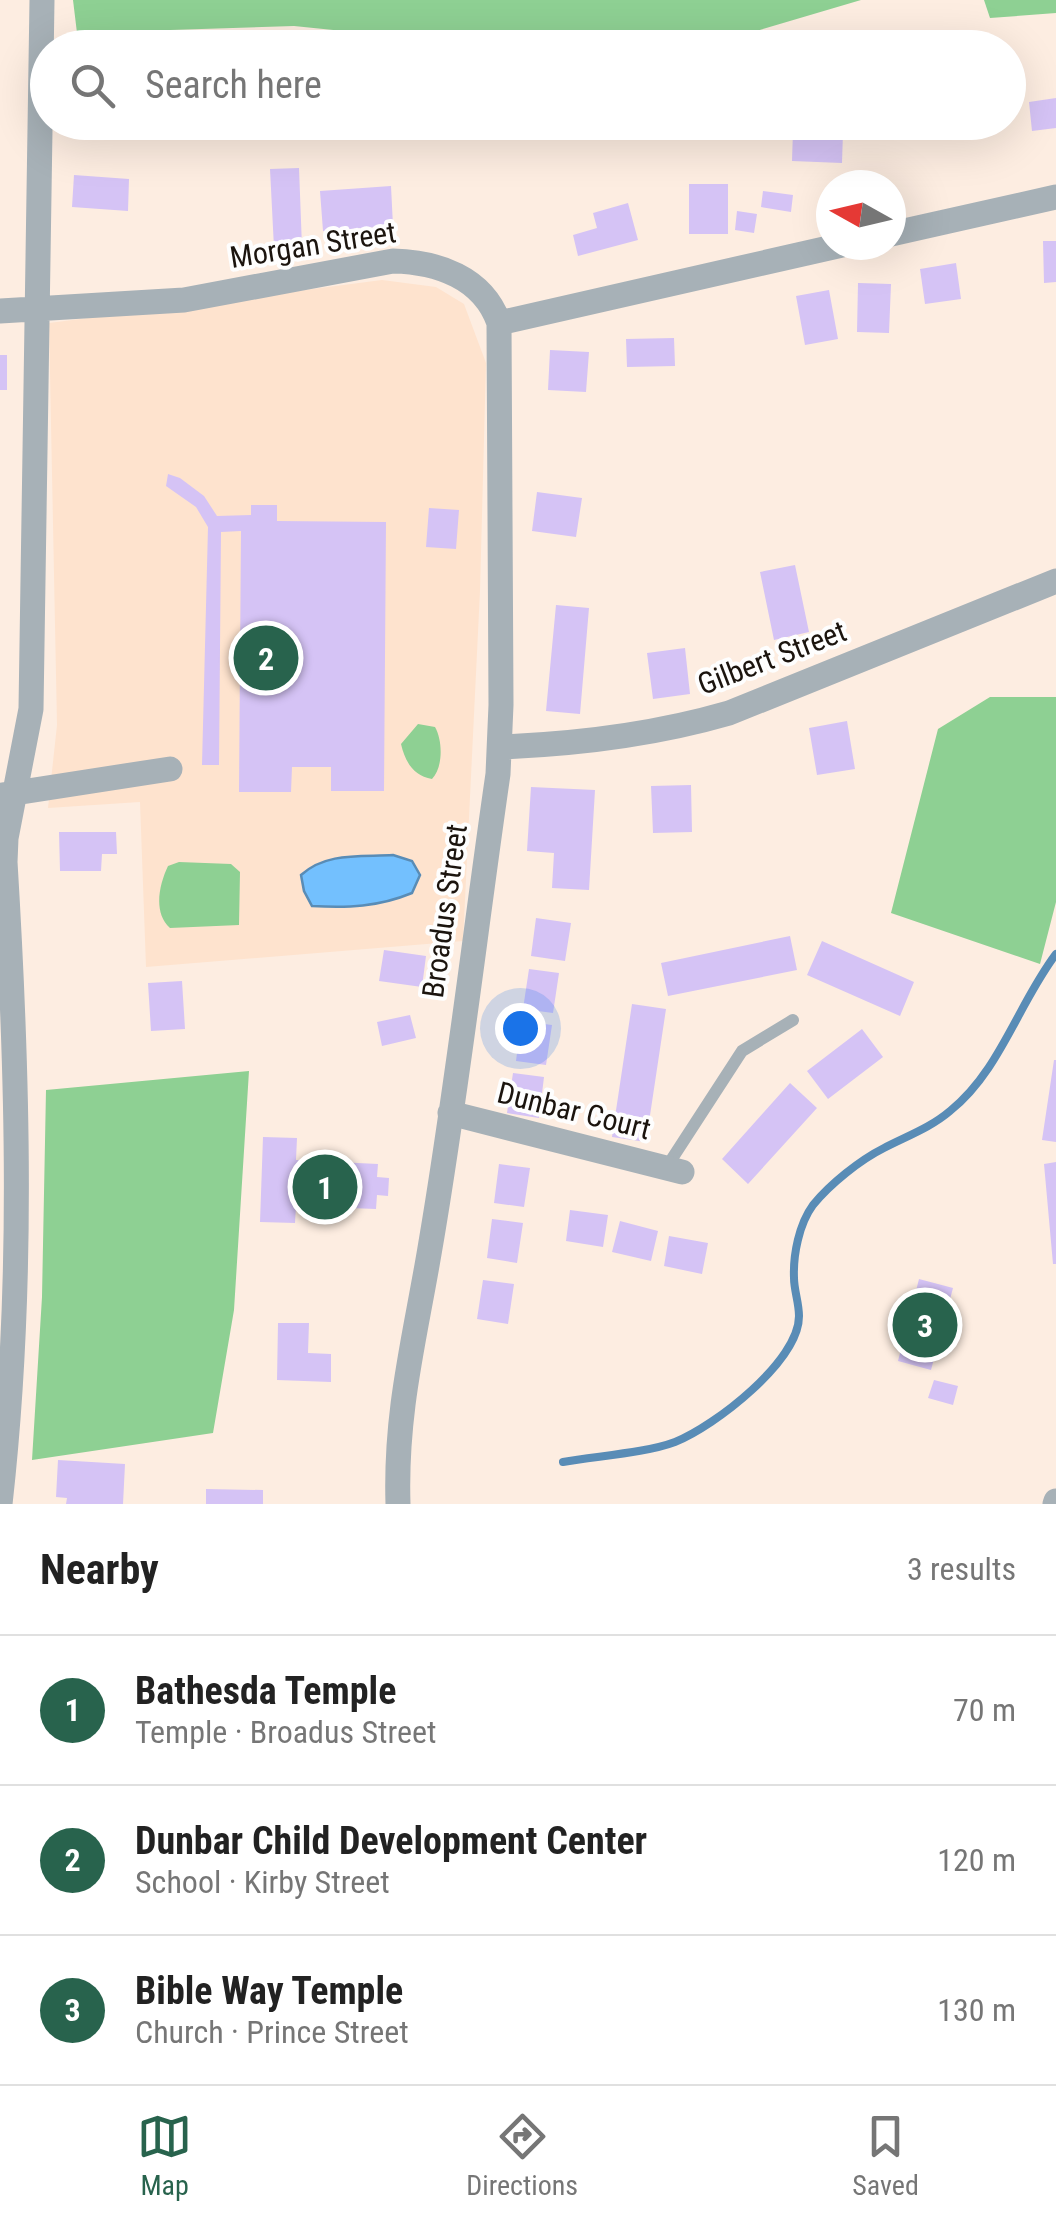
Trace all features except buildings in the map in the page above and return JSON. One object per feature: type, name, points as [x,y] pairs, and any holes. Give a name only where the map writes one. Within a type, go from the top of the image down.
[{"type":"street","points":[[42,0],[42,30]]},
{"type":"street","points":[[0,1504],[16,1275],[15,1021],[5,862],[7,794],[32,709],[40,140]]},
{"type":"street","points":[[906,231],[1056,196]]},
{"type":"street","points":[[499,323],[816,251]]},
{"type":"street","name":"Morgan Street","points":[[0,310],[184,300],[393,261],[444,268],[476,287],[499,323]]},
{"type":"street","name":"Broadus Street","points":[[398,1504],[400,1417],[407,1362],[430,1250],[500,747],[499,323]]},
{"type":"street","name":"Gilbert Street","points":[[500,747],[582,743],[681,727],[729,712],[1056,581]]},
{"type":"street","points":[[7,794],[170,770]]},
{"type":"street","name":"Dunbar Court","points":[[450,1113],[674,1170]]},
{"type":"lane","points":[[674,1170],[742,1050],[793,1020]]},
{"type":"shaded area","points":[[382,280],[436,287],[464,304],[486,363],[480,591],[463,941],[146,967],[140,802],[48,808],[57,725],[49,323]]},
{"type":"green space","points":[[73,0],[861,0],[760,30],[333,30],[294,26],[77,30]]},
{"type":"green space","points":[[984,0],[1056,0],[1056,13],[990,18]]},
{"type":"green space","points":[[990,697],[1056,697],[1056,902],[1040,964],[891,913],[938,729]]},
{"type":"green space","points":[[418,724],[435,727],[439,739],[440,761],[432,779],[411,767],[401,744]]},
{"type":"green space","points":[[179,862],[231,864],[240,872],[239,925],[170,928],[161,915],[160,890],[168,866]]},
{"type":"green space","points":[[249,1071],[234,1310],[213,1433],[32,1460],[42,1297],[46,1090]]},
{"type":"water","points":[[393,855],[412,861],[420,875],[412,893],[375,904],[325,907],[312,906],[304,891],[301,875],[321,862]]},
{"type":"waterway","points":[[563,1462],[675,1442],[711,1422],[752,1390],[785,1352],[795,1334],[799,1316],[794,1278],[796,1250],[813,1205],[855,1166],[934,1122],[967,1095],[995,1057],[1056,954]]},
{"type":"place","name":"Dunbar Child Development Center","points":[[266,658]]},
{"type":"place","name":"Bathesda Temple","points":[[325,1187]]},
{"type":"place","name":"Bible Way Temple","points":[[925,1325]]}]
